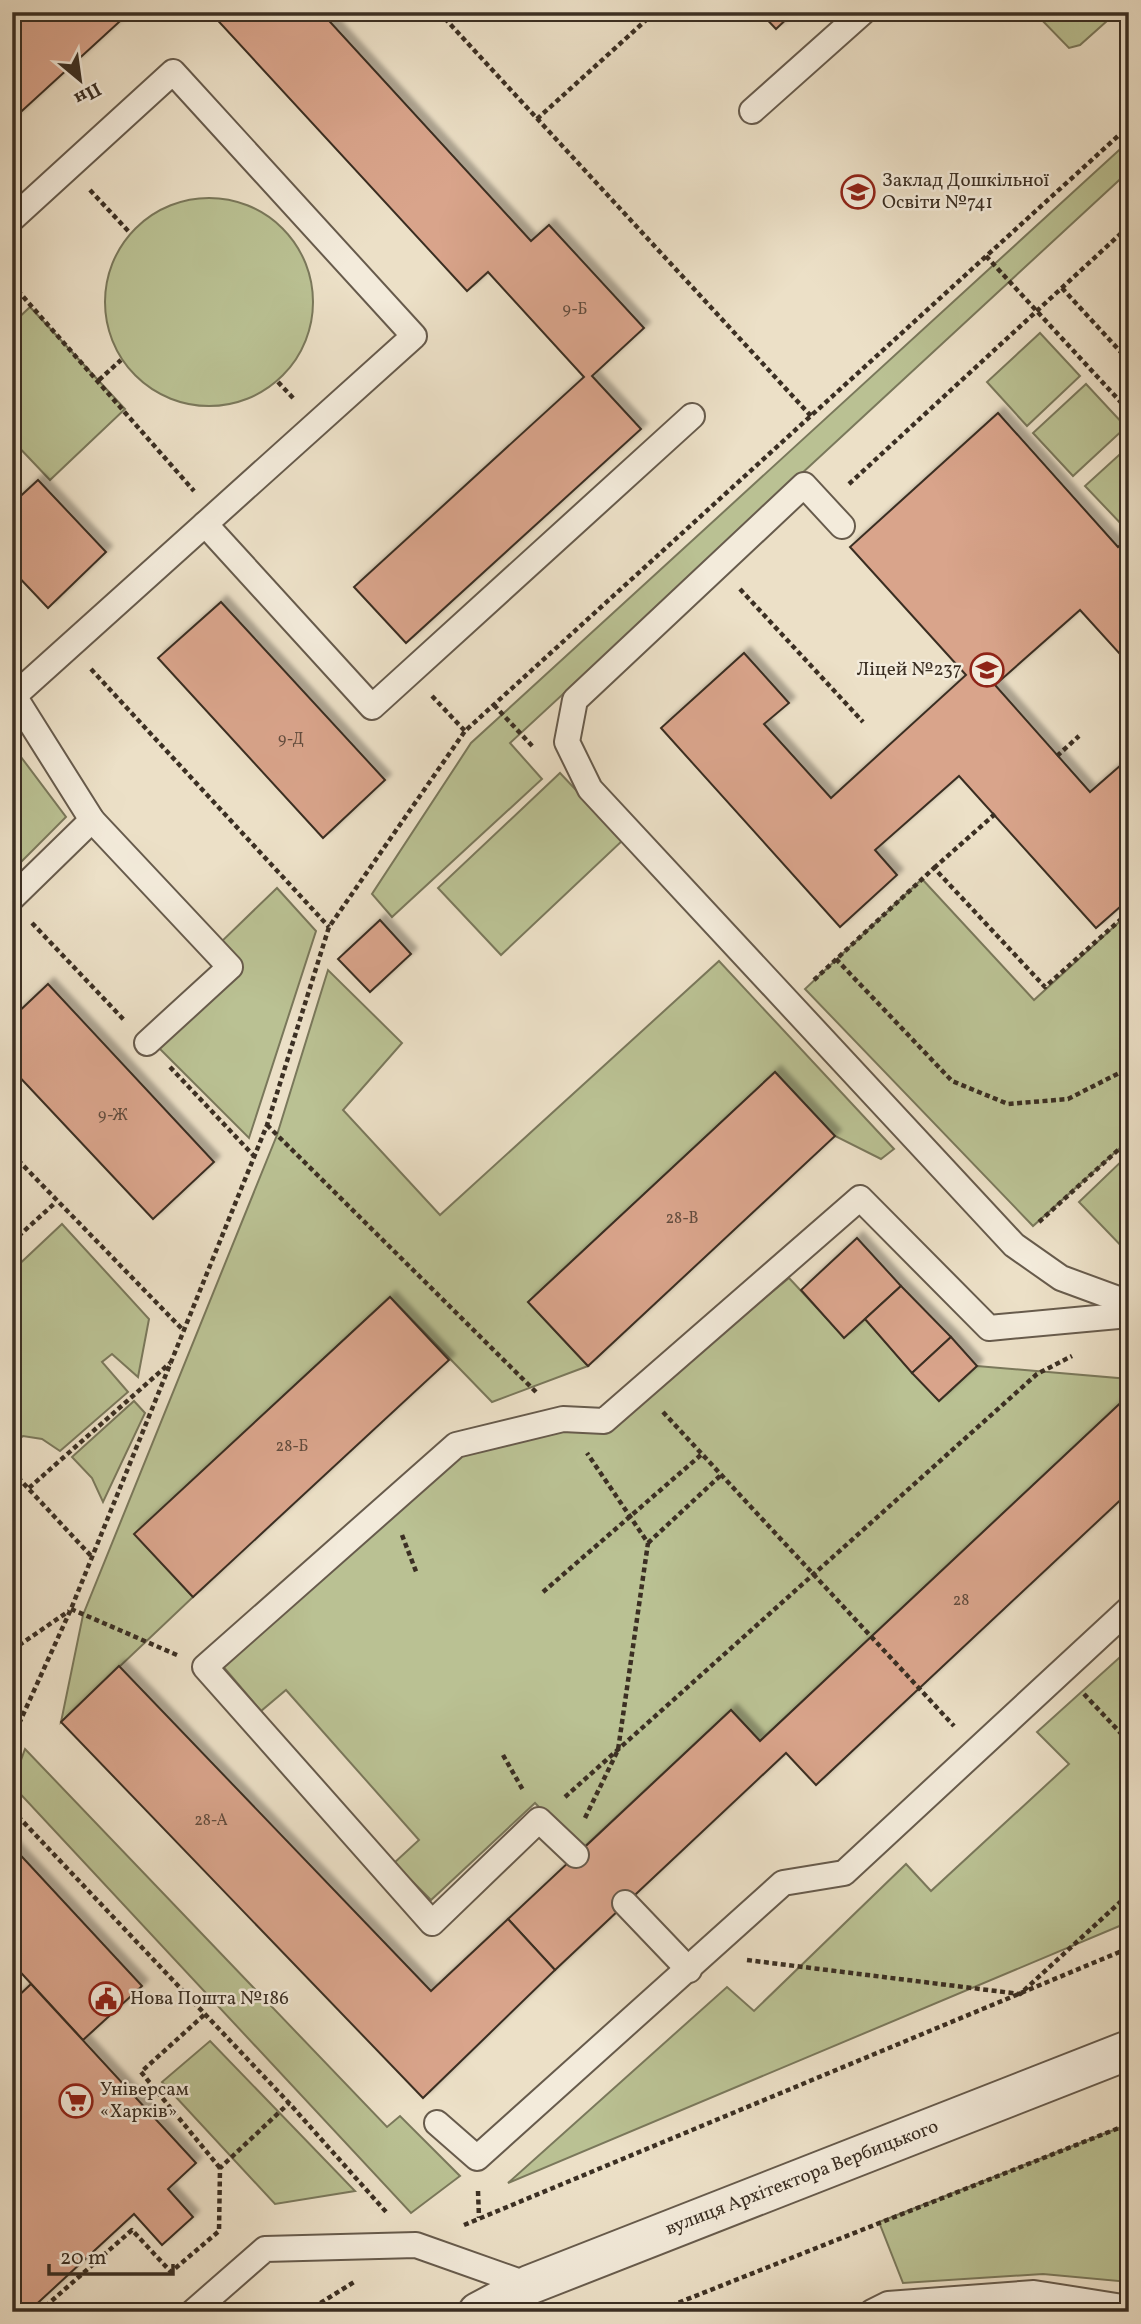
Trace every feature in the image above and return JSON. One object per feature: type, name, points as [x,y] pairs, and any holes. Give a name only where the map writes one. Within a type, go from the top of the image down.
[{"type":"street","name":"вулиця Архітектора Вербицького","points":[[478,2312],[529,2285],[1129,2050]]},
{"type":"lane","points":[[752,111],[863,12]]},
{"type":"lane","points":[[12,219],[173,72],[414,336],[13,695],[92,820],[230,967],[147,1043]]},
{"type":"lane","points":[[205,524],[372,707],[692,416]]},
{"type":"lane","points":[[842,526],[804,485],[575,700],[567,742],[590,789],[1014,1245],[1061,1278],[1129,1303]]},
{"type":"lane","points":[[12,898],[92,820]]},
{"type":"lane","points":[[573,1852],[539,1820],[432,1923],[205,1667],[456,1445],[563,1419],[604,1421],[860,1198],[989,1328],[1129,1315]]},
{"type":"lane","points":[[437,2123],[477,2158],[783,1883],[844,1873],[1129,1609]]},
{"type":"lane","points":[[625,1903],[697,1962]]},
{"type":"lane","points":[[193,2312],[265,2249],[416,2245],[529,2285]]},
{"type":"lane","points":[[872,2312],[888,2304],[1034,2293],[1129,2308]]},
{"type":"path","points":[[439,12],[811,416]]},
{"type":"path","points":[[537,119],[655,12]]},
{"type":"path","points":[[12,1739],[71,1609],[267,1125],[329,927],[465,731],[1129,126]]},
{"type":"path","points":[[69,167],[130,233]]},
{"type":"path","points":[[825,507],[1129,226]]},
{"type":"path","points":[[986,256],[1129,411]]},
{"type":"path","points":[[12,284],[195,492]]},
{"type":"path","points":[[1062,288],[1129,361]]},
{"type":"path","points":[[99,380],[121,360]]},
{"type":"path","points":[[719,566],[863,722]]},
{"type":"path","points":[[69,646],[329,927]]},
{"type":"path","points":[[410,673],[465,731]]},
{"type":"path","points":[[494,705],[534,749],[567,742]]},
{"type":"path","points":[[1057,756],[1079,736]]},
{"type":"path","points":[[789,1003],[934,867],[995,814]]},
{"type":"path","points":[[934,867],[1045,987],[1129,912]]},
{"type":"path","points":[[836,959],[953,1081],[1008,1104],[1068,1099],[1129,1068]]},
{"type":"path","points":[[267,1125],[563,1419],[648,1544]]},
{"type":"path","points":[[1014,1245],[1129,1140]]},
{"type":"path","points":[[12,1154],[184,1331]]},
{"type":"path","points":[[12,1242],[56,1202]]},
{"type":"path","points":[[503,1755],[539,1820],[1037,1374],[1083,1350]]},
{"type":"path","points":[[29,1488],[171,1362]]},
{"type":"path","points":[[641,1388],[977,1751]]},
{"type":"path","points":[[543,1592],[702,1454]]},
{"type":"path","points":[[12,1471],[92,1557]]},
{"type":"path","points":[[573,1852],[618,1750],[648,1544],[721,1475]]},
{"type":"path","points":[[71,1609],[205,1667]]},
{"type":"path","points":[[12,1650],[71,1609]]},
{"type":"path","points":[[1062,1671],[1129,1742]]},
{"type":"path","points":[[12,1810],[289,2103],[416,2245],[1129,1948]]},
{"type":"path","points":[[697,1962],[1020,1994],[1129,1894]]},
{"type":"path","points":[[39,2312],[132,2230],[171,2272],[219,2231],[220,2168],[141,2073],[204,2015]]},
{"type":"path","points":[[220,2168],[289,2103]]},
{"type":"path","points":[[655,2312],[1129,2124]]},
{"type":"path","points":[[306,2312],[361,2278]]},
{"type":"green space","points":[[1034,12],[1117,12],[1080,45],[1069,48]]},
{"type":"green space","points":[[1129,141],[1129,171],[510,743],[542,779],[392,917],[372,894],[471,743]]},
{"type":"green space","points":[[209,198],[249,206],[267,215],[283,228],[296,244],[305,262],[313,302],[305,342],[296,360],[283,376],[267,389],[249,398],[209,406],[169,398],[151,389],[135,376],[122,360],[113,342],[105,302],[113,262],[122,244],[135,228],[151,215],[169,206]]},
{"type":"green space","points":[[30,307],[125,409],[50,480],[12,440],[12,324]]},
{"type":"green space","points":[[1040,333],[1080,376],[1027,426],[987,382]]},
{"type":"green space","points":[[1086,384],[1126,427],[1073,476],[1033,433]]},
{"type":"green space","points":[[1129,446],[1129,526],[1126,529],[1085,486]]},
{"type":"green space","points":[[12,745],[66,817],[12,871]]},
{"type":"green space","points":[[560,773],[623,840],[501,955],[438,888]]},
{"type":"green space","points":[[922,879],[1034,1000],[1129,913],[1129,1140],[1033,1226],[805,989]]},
{"type":"green space","points":[[277,888],[316,931],[249,1138],[157,1046],[239,967],[221,942]]},
{"type":"green space","points":[[719,961],[894,1149],[881,1159],[835,1136],[775,1072],[528,1302],[588,1366],[492,1402],[390,1297],[135,1534],[193,1597],[61,1722],[83,1615],[277,1135],[328,970],[402,1043],[343,1110],[440,1215]]},
{"type":"green space","points":[[1129,1154],[1129,1254],[1079,1202]]},
{"type":"green space","points":[[62,1224],[149,1319],[138,1377],[112,1354],[102,1362],[128,1392],[60,1451],[42,1439],[23,1436],[12,1445],[12,1271]]},
{"type":"green space","points":[[789,1278],[844,1337],[865,1319],[939,1401],[977,1366],[1129,1379],[1129,1395],[760,1741],[731,1710],[581,1850],[535,1803],[431,1900],[394,1863],[419,1840],[286,1690],[261,1711],[221,1664],[462,1453],[570,1428],[605,1430]]},
{"type":"green space","points":[[134,1401],[145,1413],[103,1502],[92,1478],[72,1457]]},
{"type":"green space","points":[[1129,1649],[1129,1922],[508,2183],[727,1987],[754,2011],[906,1864],[931,1891],[1069,1764],[1037,1732]]},
{"type":"green space","points":[[25,1749],[387,2127],[400,2116],[460,2176],[411,2213],[12,1785]]},
{"type":"green space","points":[[210,2041],[355,2191],[275,2204],[162,2082]]},
{"type":"green space","points":[[1129,2124],[1129,2282],[1043,2274],[903,2283],[879,2222]]},
{"type":"building","points":[[23,12],[130,12],[12,120],[12,22]]},
{"type":"building","points":[[210,12],[321,12],[531,241],[549,225],[644,328],[592,376],[641,429],[406,643],[354,587],[584,377],[488,272],[467,291]]},
{"type":"building","points":[[760,12],[794,12],[776,29]]},
{"type":"building","name":"Ліцей №237","points":[[998,413],[1118,547],[1129,537],[1129,664],[1080,610],[995,685],[1090,792],[1129,758],[1129,899],[1096,928],[959,776],[875,850],[897,875],[840,927],[661,728],[744,653],[789,703],[764,724],[831,798],[966,675],[850,547]]},
{"type":"building","points":[[38,480],[106,552],[48,608],[12,570],[12,504]]},
{"type":"building","points":[[221,602],[385,780],[323,838],[158,658]]},
{"type":"building","points":[[380,920],[411,954],[370,992],[338,959]]},
{"type":"building","points":[[48,984],[214,1162],[153,1219],[12,1069],[12,1018]]},
{"type":"building","points":[[775,1072],[835,1136],[588,1366],[528,1302]]},
{"type":"building","points":[[857,1238],[901,1286],[844,1338],[801,1290]]},
{"type":"building","points":[[901,1286],[951,1337],[912,1373],[865,1319]]},
{"type":"building","points":[[390,1297],[449,1360],[193,1597],[134,1534]]},
{"type":"building","points":[[951,1337],[977,1366],[939,1401],[912,1373]]},
{"type":"building","points":[[1129,1395],[1129,1492],[816,1785],[786,1753],[555,1970],[508,1919],[731,1710],[760,1741]]},
{"type":"building","points":[[119,1666],[431,1991],[508,1919],[555,1970],[423,2098],[61,1722]]},
{"type":"building","points":[[12,1846],[142,1986],[83,2040],[12,1963]]},
{"type":"building","name":"Універсам «Харків»","points":[[31,1984],[196,2163],[168,2189],[193,2217],[162,2245],[134,2214],[28,2312],[12,2312],[12,2002]]},
{"type":"place","name":"Заклад Дошкільної Освіти №741","points":[[858,192]]},
{"type":"place","name":"Ліцей №237","points":[[987,670]]},
{"type":"place","name":"Нова Пошта №186","points":[[106,1999]]},
{"type":"place","name":"Універсам «Харків»","points":[[76,2101]]}]
